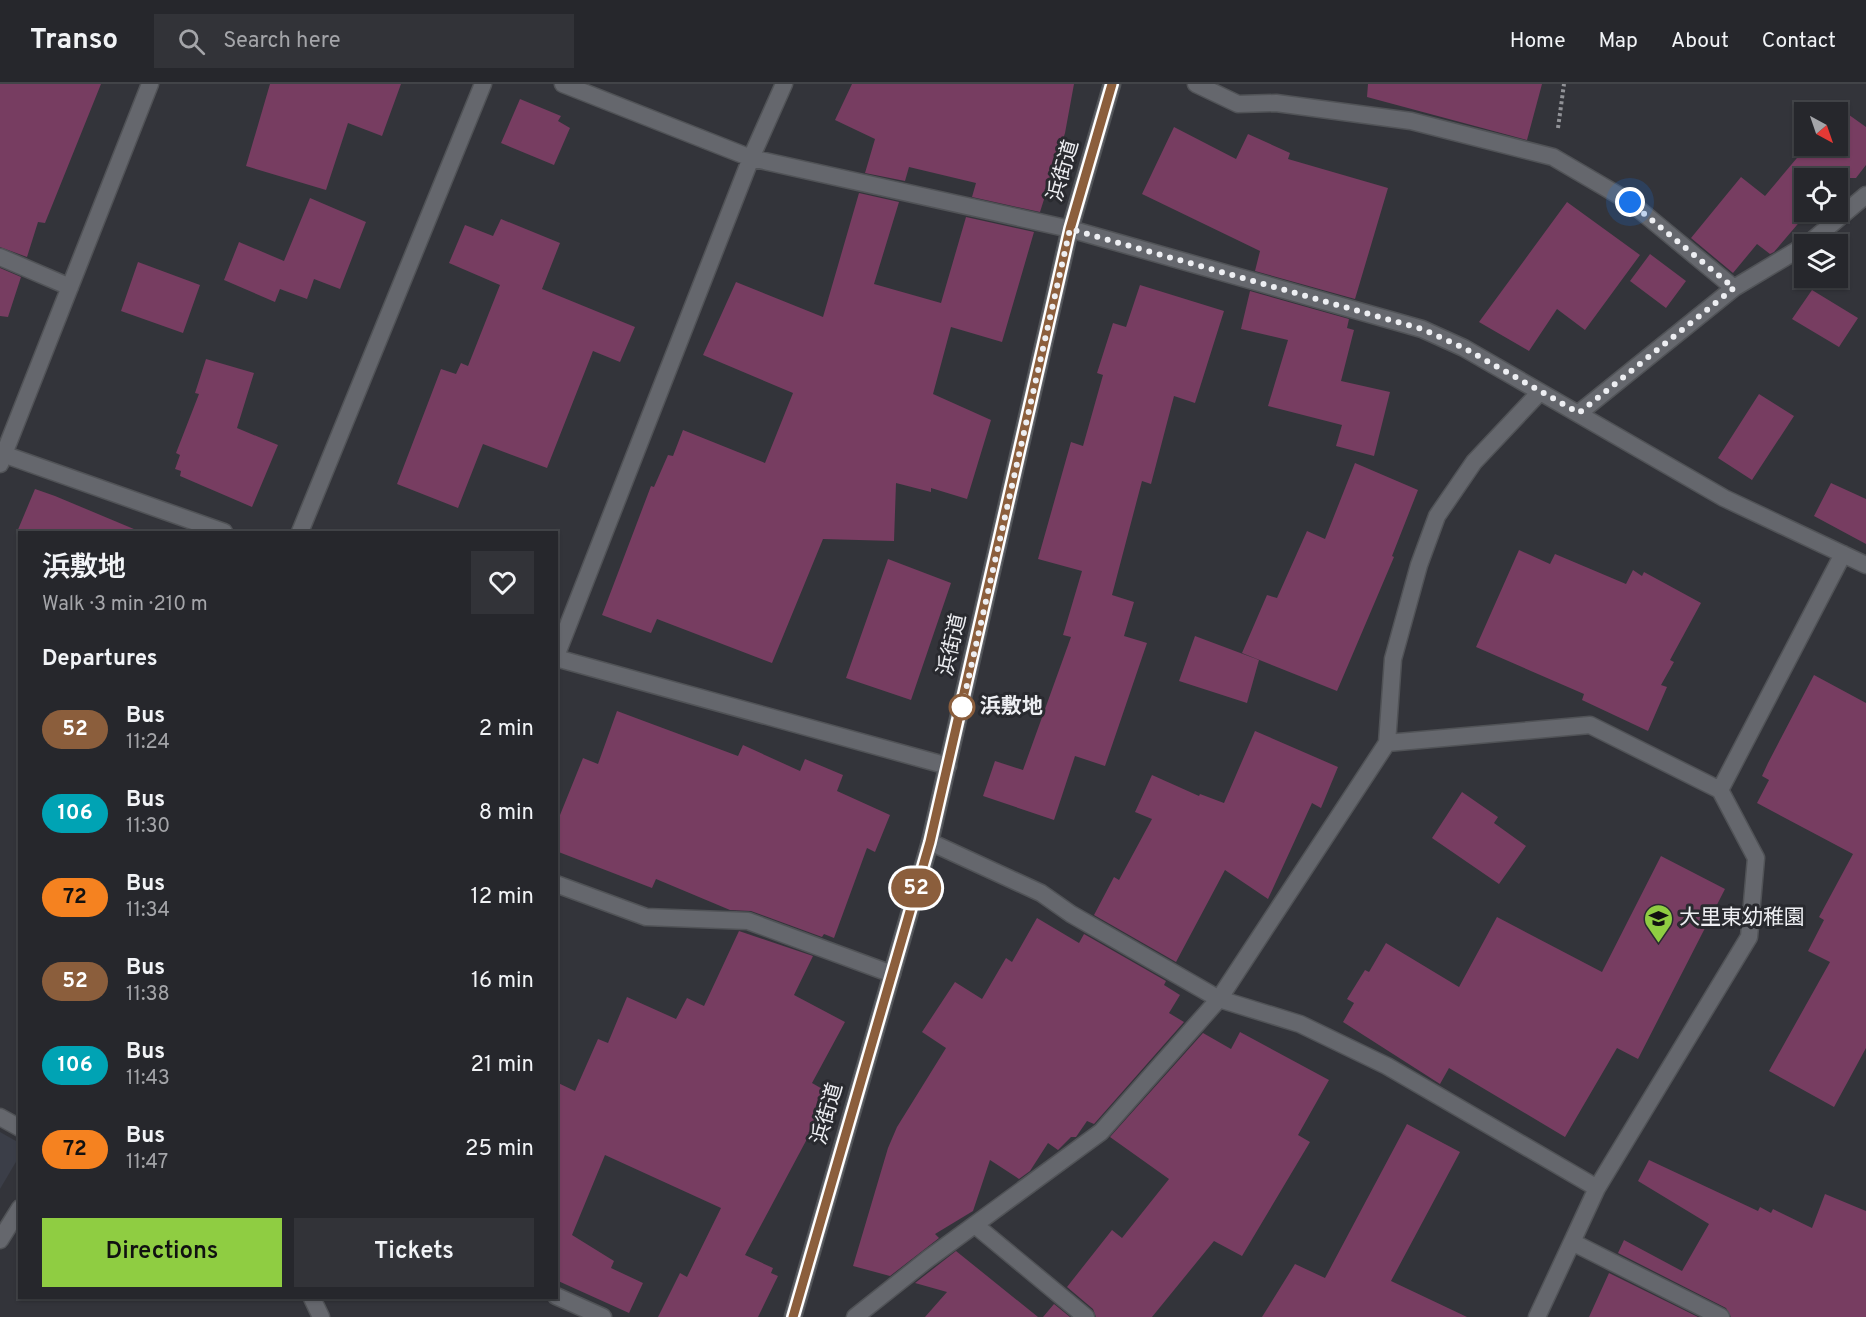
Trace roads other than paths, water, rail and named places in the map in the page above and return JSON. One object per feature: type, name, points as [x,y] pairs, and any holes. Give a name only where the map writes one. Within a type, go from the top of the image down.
[{"type":"street","points":[[150,84],[1,457],[221,531]]},
{"type":"street","points":[[300,531],[483,84]]},
{"type":"street","points":[[563,84],[751,158],[1070,229],[1422,329],[1464,348],[1724,498],[1866,565]]},
{"type":"street","points":[[558,652],[751,158],[784,84]]},
{"type":"street","name":"浜街道","points":[[793,1317],[930,842],[1070,229],[1112,84]]},
{"type":"street","points":[[1196,84],[1238,104],[1276,103],[1411,121],[1553,157],[1630,202],[1734,288]]},
{"type":"street","points":[[1819,234],[1866,195]]},
{"type":"street","points":[[1579,413],[1734,288],[1794,252]]},
{"type":"street","points":[[0,257],[70,287]]},
{"type":"street","points":[[855,1317],[1101,1132],[1219,999],[1387,743],[1394,660],[1419,565],[1437,516],[1474,462],[1539,393]]},
{"type":"street","points":[[1720,790],[1843,554]]},
{"type":"street","points":[[558,658],[948,766]]},
{"type":"street","points":[[1387,743],[1590,725],[1720,790],[1756,858],[1749,938],[1597,1188],[1537,1317]]},
{"type":"street","points":[[930,842],[1041,893],[1071,914],[1219,999],[1300,1024],[1387,1066],[1597,1188]]},
{"type":"street","points":[[558,885],[645,917],[748,921],[892,974]]},
{"type":"street","points":[[0,1117],[18,1127]]},
{"type":"street","points":[[0,1240],[18,1211]]},
{"type":"street","points":[[975,1225],[1086,1317]]},
{"type":"street","points":[[1572,1242],[1722,1317]]},
{"type":"street","points":[[558,1297],[603,1317]]},
{"type":"street","points":[[312,1299],[321,1317]]},
{"type":"place","name":"浜敷地","points":[[962,707]]},
{"type":"place","name":"大里東幼稚園","points":[[1658,944]]}]
